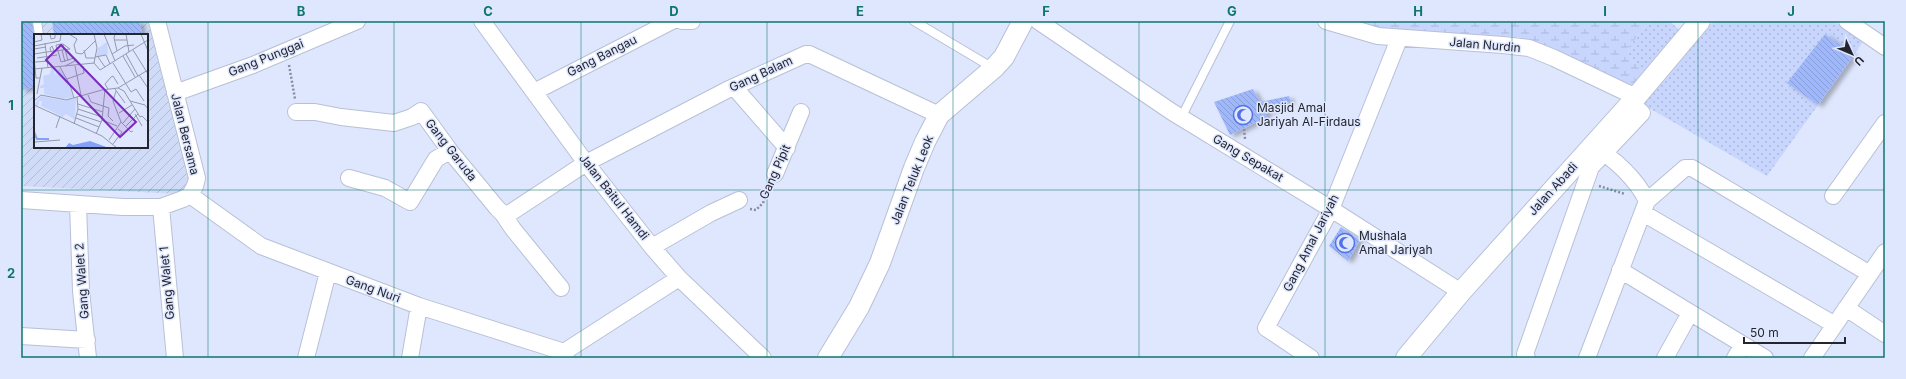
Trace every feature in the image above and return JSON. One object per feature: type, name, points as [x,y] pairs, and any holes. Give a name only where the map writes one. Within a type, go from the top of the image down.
[{"type":"street","name":"Jalan Bersama","points":[[158,21],[197,178],[196,186],[190,194]]},
{"type":"street","name":"Gang Punggai","points":[[175,93],[253,65],[356,21]]},
{"type":"street","name":"Jalan Baitul Hamdi","points":[[482,21],[586,163],[652,247],[679,278],[764,358]]},
{"type":"street","name":"Gang Bangau","points":[[534,92],[672,21]]},
{"type":"street","points":[[682,21],[692,21]]},
{"type":"street","name":"Jalan Teluk Leok","points":[[828,358],[859,307],[880,263],[914,168],[925,142],[940,115],[994,68],[1004,57],[1026,21]]},
{"type":"street","name":"Gang Sepakat","points":[[1026,21],[1181,118],[1331,209],[1461,292]]},
{"type":"street","name":"Jalan Nurdin","points":[[1326,21],[1366,33],[1399,38],[1529,48],[1554,58],[1636,104]]},
{"type":"street","name":"Jalan Abadi","points":[[1406,358],[1461,292],[1597,150],[1636,104],[1700,21]]},
{"type":"street","points":[[1855,23],[1885,47]]},
{"type":"street","name":"Gang Amal Jariyah","points":[[1311,358],[1266,328],[1331,209],[1399,38]]},
{"type":"street","name":"Gang Balam","points":[[586,163],[734,87],[802,55],[809,54],[940,115]]},
{"type":"street","points":[[734,87],[787,148]]},
{"type":"street","name":"Gang Garuda","points":[[296,112],[315,112],[341,117],[394,123],[412,117],[421,111],[450,151],[503,214],[513,229],[561,288]]},
{"type":"street","name":"Gang Pipit","points":[[775,174],[801,112]]},
{"type":"street","points":[[1833,196],[1885,123]]},
{"type":"street","points":[[1527,358],[1525,354],[1597,150],[1637,183],[1645,207],[1835,325]]},
{"type":"street","points":[[349,178],[385,188],[410,202],[436,159],[450,151]]},
{"type":"street","points":[[503,214],[510,213],[586,163]]},
{"type":"street","points":[[1587,358],[1645,207],[1680,170],[1685,168],[1692,168],[1870,274]]},
{"type":"street","points":[[21,200],[161,207],[182,199],[190,194]]},
{"type":"street","name":"Gang Nuri","points":[[190,194],[261,246],[419,306],[565,355]]},
{"type":"street","points":[[652,247],[711,213],[739,200]]},
{"type":"street","name":"Gang Walet 2","points":[[78,204],[81,291],[88,358]]},
{"type":"street","name":"Gang Walet 1","points":[[161,207],[174,358]]},
{"type":"street","points":[[1812,358],[1870,274],[1884,257]]},
{"type":"street","points":[[1620,270],[1690,314],[1739,351],[1765,358]]},
{"type":"street","points":[[306,358],[328,272]]},
{"type":"street","points":[[565,355],[679,278]]},
{"type":"street","points":[[410,358],[419,306]]},
{"type":"street","points":[[1846,308],[1885,334]]},
{"type":"street","points":[[1665,358],[1690,314]]},
{"type":"street","points":[[21,336],[87,340]]},
{"type":"lane","points":[[37,21],[39,34]]},
{"type":"lane","points":[[914,21],[994,68]]},
{"type":"lane","points":[[1181,118],[1230,21]]},
{"type":"path","points":[[287,50],[295,95],[296,112]]},
{"type":"path","name":"Gang Pipit","points":[[739,200],[746,208],[756,210],[763,203],[775,174]]},
{"type":"path","points":[[1586,181],[1645,207]]},
{"type":"shaded area","points":[[21,21],[161,21],[200,180],[177,194],[21,186]]},
{"type":"green space","points":[[1349,21],[1650,21],[1628,48],[1629,56],[1643,73],[1640,81],[1630,87],[1612,81],[1519,37],[1374,29]]},
{"type":"green space","points":[[1650,21],[1670,21],[1683,34],[1640,81],[1643,73],[1629,56],[1628,48]]},
{"type":"green space","points":[[1714,21],[1833,21],[1864,40],[1854,55],[1825,34],[1788,83],[1818,105],[1767,176],[1642,104]]},
{"type":"building","points":[[21,21],[32,21],[34,34],[34,87],[21,90]]},
{"type":"building","points":[[52,21],[140,21],[142,34],[54,34]]},
{"type":"building","points":[[1825,34],[1854,55],[1818,105],[1787,83]]},
{"type":"building","name":"Masjid Amal Jariyah Al-Firdaus","points":[[1253,89],[1260,102],[1289,96],[1291,101],[1266,112],[1267,117],[1230,135],[1214,102]]},
{"type":"building","name":"Mushala Amal Jariyah","points":[[1341,227],[1360,240],[1348,261],[1329,246]]},
{"type":"place","name":"Masjid Amal Jariyah Al-Firdaus","points":[[1243,115]]},
{"type":"place","name":"Mushala Amal Jariyah","points":[[1345,243]]}]
